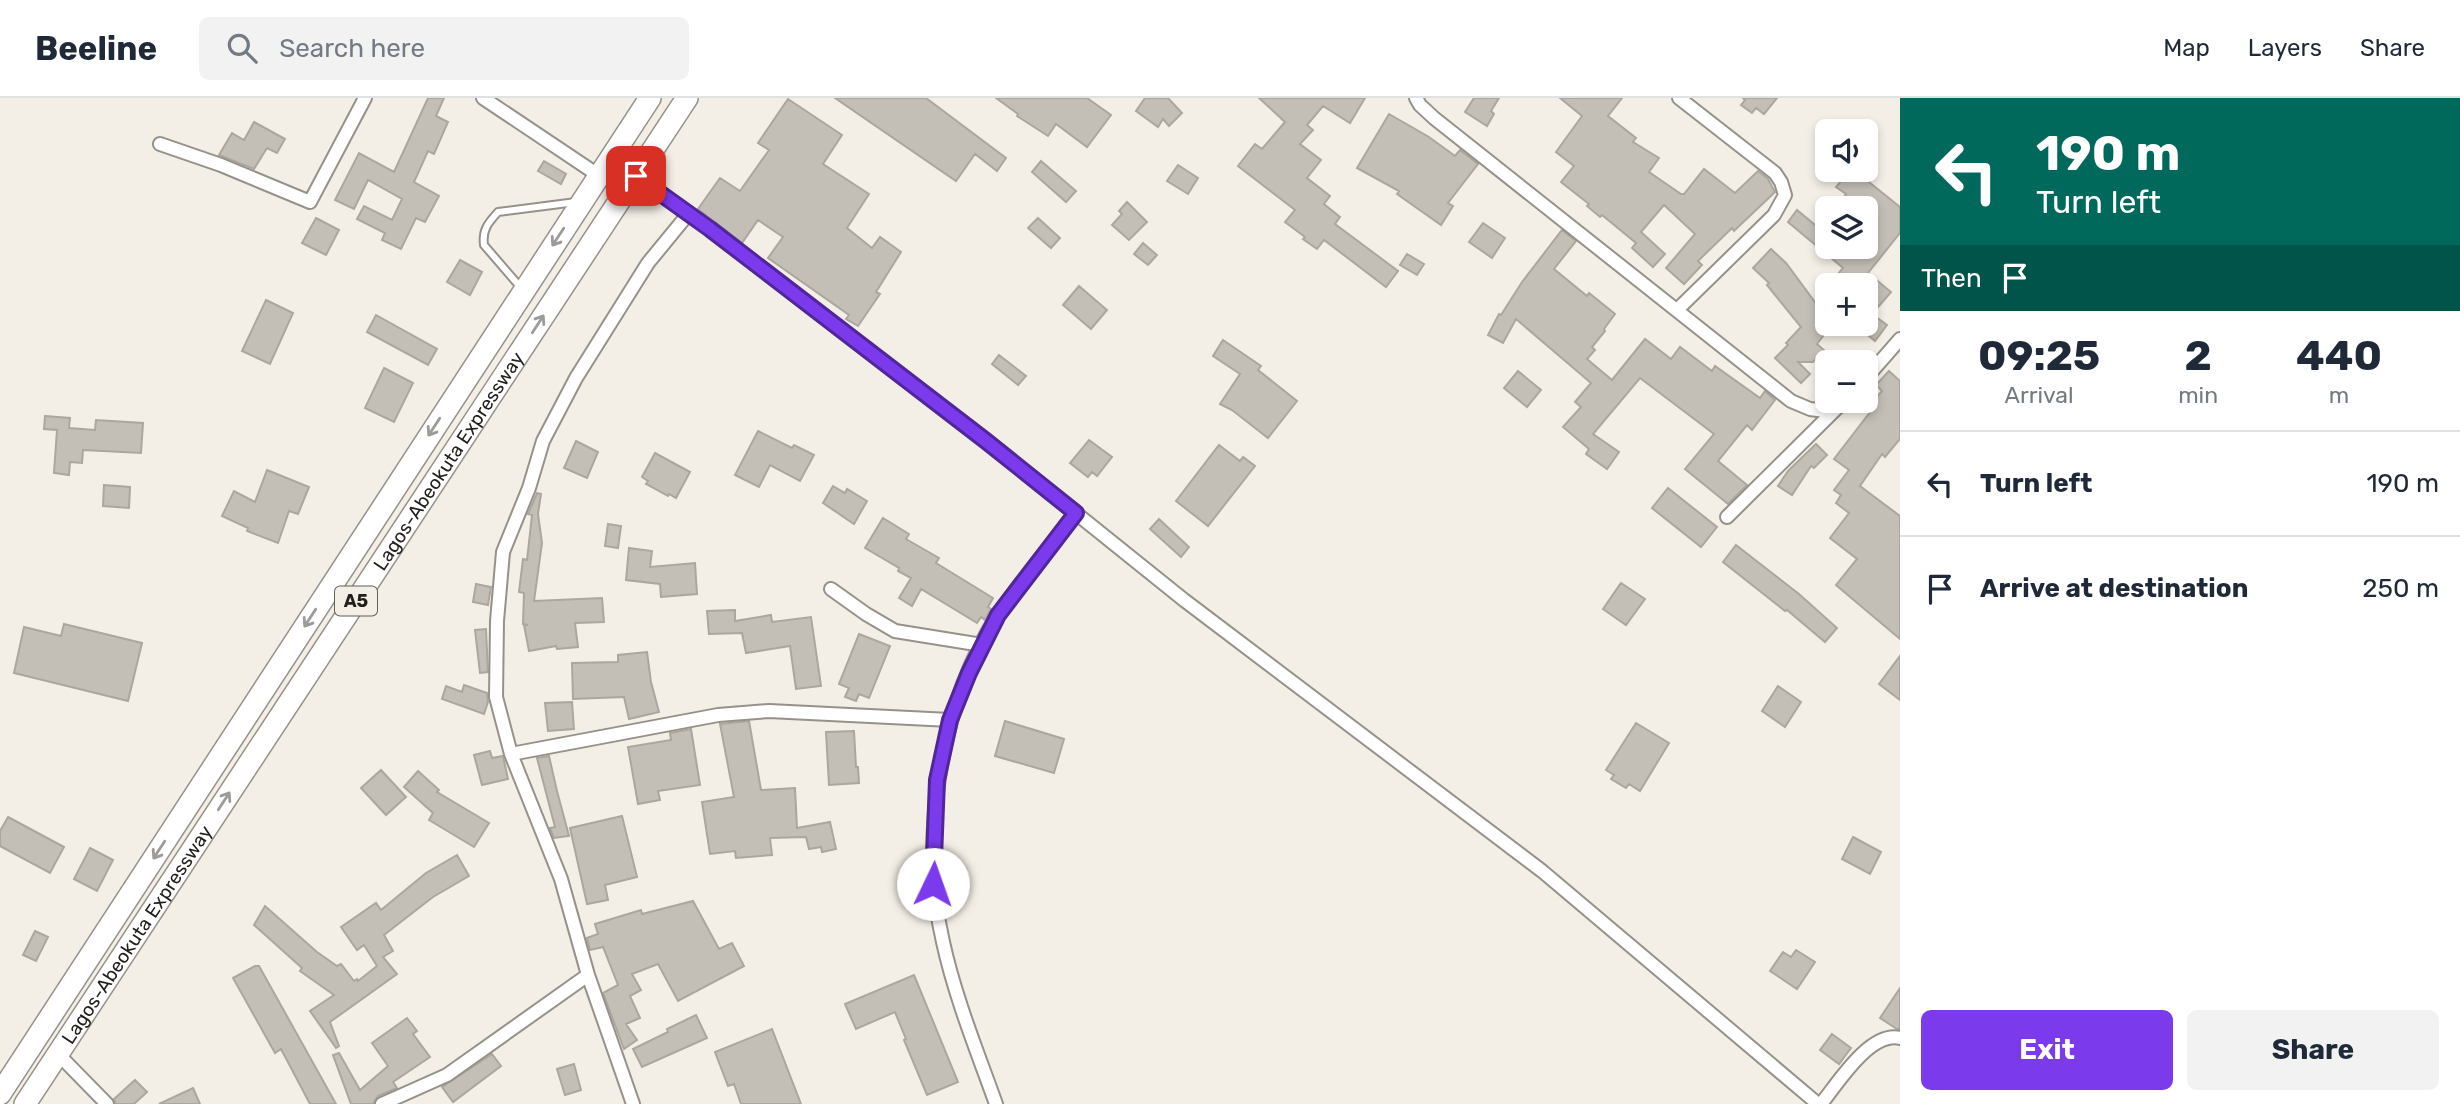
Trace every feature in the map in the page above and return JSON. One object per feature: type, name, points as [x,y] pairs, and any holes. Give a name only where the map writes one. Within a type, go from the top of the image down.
[{"type":"highway","name":"Lagos-Abeokuta Expressway","points":[[0,1094],[650,98]]},
{"type":"highway","name":"Lagos-Abeokuta Expressway","points":[[26,1104],[687,98]]},
{"type":"street","points":[[160,144],[221,165],[310,202],[365,98]]},
{"type":"street","points":[[483,98],[598,176]]},
{"type":"street","points":[[1416,98],[1420,106],[1434,118],[1791,401],[1815,410]]},
{"type":"street","points":[[1676,310],[1774,215],[1785,195],[1775,173],[1679,98]]},
{"type":"street","points":[[636,176],[689,213],[986,441],[1184,600],[1542,871],[1819,1104],[1867,1048],[1892,1036],[1900,1038]]},
{"type":"street","points":[[633,1104],[588,975],[561,879],[511,754],[496,696],[497,621],[503,552],[529,488],[543,441],[576,378],[648,263],[689,213]]},
{"type":"street","points":[[1878,366],[1900,340]]},
{"type":"street","points":[[1888,355],[1900,365]]},
{"type":"street","points":[[1727,517],[1832,413]]},
{"type":"street","points":[[996,1104],[961,1006],[943,942],[933,884],[937,780],[950,720],[982,645],[998,615],[1076,513]]},
{"type":"street","points":[[831,589],[895,631],[982,645]]},
{"type":"street","points":[[511,754],[718,715],[769,711],[950,720]]},
{"type":"street","points":[[382,1104],[447,1075],[588,975]]},
{"type":"street","points":[[58,1054],[107,1104]]},
{"type":"lane","points":[[523,290],[484,245],[486,225],[498,212],[581,202]]},
{"type":"building","points":[[428,98],[444,98],[436,116],[448,122],[434,154],[428,151],[414,182],[439,196],[425,222],[416,218],[401,249],[382,240],[385,233],[357,219],[364,206],[392,220],[402,199],[368,180],[354,209],[335,200],[359,153],[394,172]]},
{"type":"building","points":[[835,98],[926,98],[1006,158],[997,171],[975,154],[956,181]]},
{"type":"building","points":[[996,98],[1087,98],[1111,115],[1087,147],[1056,124],[1048,136],[1017,116],[1018,114]]},
{"type":"building","points":[[1145,98],[1168,98],[1182,113],[1169,126],[1163,119],[1158,127],[1136,111]]},
{"type":"building","points":[[1259,98],[1365,98],[1350,123],[1323,106],[1307,125],[1313,130],[1300,144],[1321,160],[1307,178],[1330,196],[1324,204],[1340,217],[1335,224],[1398,271],[1386,287],[1324,240],[1317,249],[1303,239],[1305,237],[1285,222],[1295,210],[1238,166],[1255,144],[1262,149],[1285,122]]},
{"type":"building","points":[[1474,98],[1499,98],[1491,111],[1494,114],[1487,126],[1465,112]]},
{"type":"building","points":[[1560,98],[1622,98],[1608,116],[1636,138],[1633,142],[1659,158],[1649,172],[1681,194],[1684,194],[1704,169],[1735,193],[1758,171],[1768,179],[1775,192],[1698,261],[1702,265],[1684,284],[1666,268],[1695,234],[1664,205],[1641,232],[1665,254],[1653,267],[1632,248],[1636,243],[1602,215],[1600,217],[1587,206],[1589,204],[1561,182],[1574,166],[1556,152],[1582,116]]},
{"type":"building","points":[[1743,98],[1777,98],[1764,114],[1756,108],[1752,113],[1741,105],[1745,100]]},
{"type":"building","points":[[788,99],[842,135],[823,164],[869,194],[847,228],[872,248],[880,237],[901,252],[876,292],[880,294],[858,326],[846,319],[849,315],[768,258],[783,237],[758,220],[742,243],[698,209],[720,178],[740,191],[769,150],[758,143]]},
{"type":"building","points":[[1389,114],[1455,156],[1460,150],[1478,164],[1448,203],[1453,206],[1441,225],[1397,194],[1399,191],[1357,168]]},
{"type":"building","points":[[254,122],[285,139],[277,153],[267,148],[254,169],[219,155],[232,133],[244,140]]},
{"type":"building","points":[[544,161],[566,174],[561,184],[538,171]]},
{"type":"building","points":[[1041,161],[1076,191],[1066,202],[1032,172]]},
{"type":"building","points":[[1178,165],[1198,178],[1188,194],[1167,181]]},
{"type":"building","points":[[1840,182],[1869,182],[1900,207],[1900,233],[1868,273],[1839,273],[1843,268],[1832,259],[1878,259],[1878,196],[1845,196],[1846,194],[1836,187]]},
{"type":"building","points":[[1127,202],[1147,222],[1129,240],[1112,225],[1122,214],[1119,211]]},
{"type":"building","points":[[1797,210],[1815,225],[1815,245],[1788,222]]},
{"type":"building","points":[[316,218],[339,230],[326,255],[302,243]]},
{"type":"building","points":[[1038,218],[1060,238],[1051,248],[1028,228]]},
{"type":"building","points":[[1483,223],[1505,238],[1492,258],[1469,242]]},
{"type":"building","points":[[1562,230],[1576,241],[1554,269],[1587,296],[1589,293],[1615,314],[1587,359],[1612,380],[1645,339],[1671,359],[1680,347],[1712,371],[1715,366],[1760,398],[1765,391],[1775,400],[1752,430],[1747,425],[1718,461],[1747,485],[1728,504],[1685,469],[1714,434],[1640,378],[1593,434],[1619,452],[1607,469],[1586,454],[1589,449],[1563,427],[1581,407],[1575,402],[1591,383],[1516,319],[1503,343],[1488,335],[1499,314],[1501,315],[1522,282]]},
{"type":"building","points":[[1143,243],[1157,255],[1148,265],[1134,254]]},
{"type":"building","points":[[1771,249],[1786,263],[1815,302],[1815,336],[1823,336],[1817,344],[1824,350],[1815,350],[1813,362],[1798,362],[1810,374],[1801,383],[1775,358],[1801,327],[1767,285],[1769,283],[1753,268]]},
{"type":"building","points":[[1407,254],[1424,264],[1417,275],[1400,265]]},
{"type":"building","points":[[460,260],[482,272],[470,295],[447,282]]},
{"type":"building","points":[[1878,281],[1891,292],[1878,307]]},
{"type":"building","points":[[1079,286],[1107,310],[1091,329],[1063,305]]},
{"type":"building","points":[[266,300],[293,313],[270,364],[242,351]]},
{"type":"building","points":[[376,315],[437,349],[428,365],[367,332]]},
{"type":"building","points":[[1878,318],[1887,325],[1875,341],[1869,336],[1878,336]]},
{"type":"building","points":[[1223,340],[1261,366],[1258,370],[1297,401],[1268,438],[1220,404],[1240,374],[1213,356]]},
{"type":"building","points":[[999,355],[1026,376],[1018,385],[992,364]]},
{"type":"building","points":[[384,368],[413,383],[394,422],[365,408]]},
{"type":"building","points":[[1518,371],[1541,390],[1527,407],[1504,388]]},
{"type":"building","points":[[1889,371],[1900,381],[1900,439],[1885,457],[1882,454],[1860,486],[1900,516],[1900,639],[1836,585],[1857,559],[1830,538],[1849,513],[1836,503],[1841,495],[1834,490],[1849,470],[1834,459],[1869,413],[1878,413],[1878,396],[1882,391],[1878,383]]},
{"type":"building","points":[[45,416],[70,418],[69,428],[95,430],[96,420],[143,423],[141,453],[83,450],[82,463],[70,462],[69,475],[54,473],[57,430],[44,429]]},
{"type":"building","points":[[758,431],[792,448],[794,445],[814,455],[800,481],[770,465],[759,487],[735,475]]},
{"type":"building","points":[[1089,440],[1112,457],[1097,476],[1092,472],[1088,477],[1070,463]]},
{"type":"building","points":[[576,441],[598,452],[587,478],[564,468]]},
{"type":"building","points":[[1816,444],[1827,455],[1814,468],[1811,466],[1792,495],[1778,486],[1788,471]]},
{"type":"building","points":[[1219,445],[1240,461],[1243,457],[1255,466],[1208,526],[1176,501]]},
{"type":"building","points":[[655,453],[690,472],[676,498],[646,484],[648,481],[642,477]]},
{"type":"building","points":[[267,470],[309,487],[298,514],[289,511],[278,543],[247,531],[248,528],[222,516],[234,491],[255,502]]},
{"type":"building","points":[[104,485],[130,487],[129,508],[103,506]]},
{"type":"building","points":[[833,486],[845,493],[847,489],[867,501],[854,524],[823,503]]},
{"type":"building","points":[[1668,488],[1717,527],[1701,547],[1652,508]]},
{"type":"building","points":[[537,493],[541,494],[538,514],[542,543],[534,601],[602,598],[604,622],[575,623],[578,647],[557,649],[556,646],[529,651],[524,625],[528,625],[523,624],[524,593],[519,592],[523,559],[527,560],[532,515],[528,514]]},
{"type":"building","points":[[883,518],[909,534],[906,539],[939,558],[936,563],[993,598],[985,620],[981,617],[977,623],[921,589],[912,606],[899,598],[911,578],[865,548]]},
{"type":"building","points":[[1159,519],[1189,547],[1181,557],[1150,529]]},
{"type":"building","points":[[608,524],[621,526],[618,548],[605,546]]},
{"type":"building","points":[[1736,545],[1799,594],[1837,628],[1825,642],[1723,562]]},
{"type":"building","points":[[629,548],[652,551],[650,567],[695,563],[697,594],[661,597],[660,584],[626,580]]},
{"type":"building","points":[[1621,583],[1645,599],[1626,625],[1603,609]]},
{"type":"building","points":[[476,584],[491,587],[488,605],[473,602]]},
{"type":"building","points":[[735,610],[735,621],[771,615],[772,622],[811,617],[821,686],[796,689],[790,646],[746,653],[742,633],[709,634],[707,611]]},
{"type":"building","points":[[64,624],[142,643],[128,701],[14,673],[24,627],[61,636]]},
{"type":"building","points":[[486,629],[488,672],[480,673],[475,630]]},
{"type":"building","points":[[859,634],[890,646],[869,698],[859,694],[856,701],[845,697],[849,688],[839,684]]},
{"type":"building","points":[[647,652],[659,712],[629,719],[624,697],[573,699],[572,663],[618,662],[618,655]]},
{"type":"building","points":[[1900,656],[1900,700],[1879,684]]},
{"type":"building","points":[[464,685],[487,693],[488,702],[484,714],[442,699],[446,686],[462,692]]},
{"type":"building","points":[[1778,686],[1801,702],[1785,727],[1762,711]]},
{"type":"building","points":[[572,702],[574,729],[548,731],[545,703]]},
{"type":"building","points":[[749,721],[761,790],[795,788],[797,828],[830,822],[836,849],[822,852],[821,847],[809,849],[806,837],[770,838],[772,855],[736,858],[735,851],[710,854],[702,802],[734,797],[720,724]]},
{"type":"building","points":[[1005,721],[1064,739],[1054,773],[995,756]]},
{"type":"building","points":[[1636,723],[1669,743],[1640,791],[1629,784],[1626,788],[1611,779],[1614,775],[1606,770]]},
{"type":"building","points":[[691,729],[700,785],[658,791],[660,800],[638,804],[628,747],[671,740],[670,733]]},
{"type":"building","points":[[854,731],[859,783],[829,785],[826,732]]},
{"type":"building","points":[[490,751],[492,758],[503,756],[508,779],[482,785],[474,755]]},
{"type":"building","points":[[549,756],[569,836],[554,838],[550,828],[555,827],[537,758]]},
{"type":"building","points":[[381,770],[406,797],[386,815],[361,788]]},
{"type":"building","points":[[418,771],[439,790],[437,792],[489,823],[474,847],[429,820],[433,813],[404,787]]},
{"type":"building","points":[[622,816],[637,877],[605,885],[608,900],[587,904],[570,828]]},
{"type":"building","points":[[8,817],[64,847],[50,873],[0,846],[0,831]]},
{"type":"building","points":[[1853,837],[1881,852],[1870,874],[1842,859]]},
{"type":"building","points":[[90,848],[113,860],[97,891],[74,879]]},
{"type":"building","points":[[457,855],[469,876],[433,897],[384,935],[393,951],[383,957],[397,974],[330,1022],[339,1046],[336,1048],[310,1011],[334,995],[300,971],[302,968],[254,925],[265,906],[317,952],[337,966],[341,964],[354,981],[358,981],[377,966],[364,945],[357,950],[341,927],[376,903],[381,910],[426,873]]},
{"type":"building","points":[[693,901],[719,949],[732,943],[744,966],[678,1001],[658,964],[632,974],[641,990],[630,996],[640,1018],[626,1024],[637,1040],[624,1049],[603,993],[618,985],[603,947],[590,950],[587,938],[598,934],[595,924],[641,910],[642,914]]},
{"type":"building","points":[[35,931],[48,937],[36,961],[23,955]]},
{"type":"building","points":[[1796,950],[1815,962],[1797,989],[1770,971],[1783,952],[1791,957]]},
{"type":"building","points":[[259,966],[336,1104],[310,1104],[281,1049],[275,1053],[233,978]]},
{"type":"building","points":[[914,975],[958,1082],[927,1095],[895,1012],[856,1029],[845,1004]]},
{"type":"building","points":[[1900,988],[1900,1029],[1897,1029],[1880,1018]]},
{"type":"building","points":[[696,1015],[707,1038],[642,1067],[633,1049]]},
{"type":"building","points":[[407,1018],[417,1031],[413,1034],[430,1057],[393,1082],[397,1088],[378,1096],[373,1104],[351,1104],[333,1055],[339,1053],[360,1090],[388,1066],[372,1043]]},
{"type":"building","points":[[772,1029],[801,1104],[741,1104],[734,1084],[728,1086],[715,1052]]},
{"type":"building","points":[[1832,1034],[1851,1048],[1839,1064],[1820,1050]]},
{"type":"building","points":[[492,1054],[501,1066],[453,1102],[442,1087]]},
{"type":"building","points":[[574,1064],[581,1090],[565,1095],[557,1069]]},
{"type":"building","points":[[135,1080],[147,1092],[134,1104],[116,1104],[114,1099]]},
{"type":"building","points":[[193,1088],[200,1104],[159,1104]]},
{"type":"route","points":[[636,176],[710,229],[1076,513],[998,615],[969,673],[950,720],[937,780],[933,884]]}]
